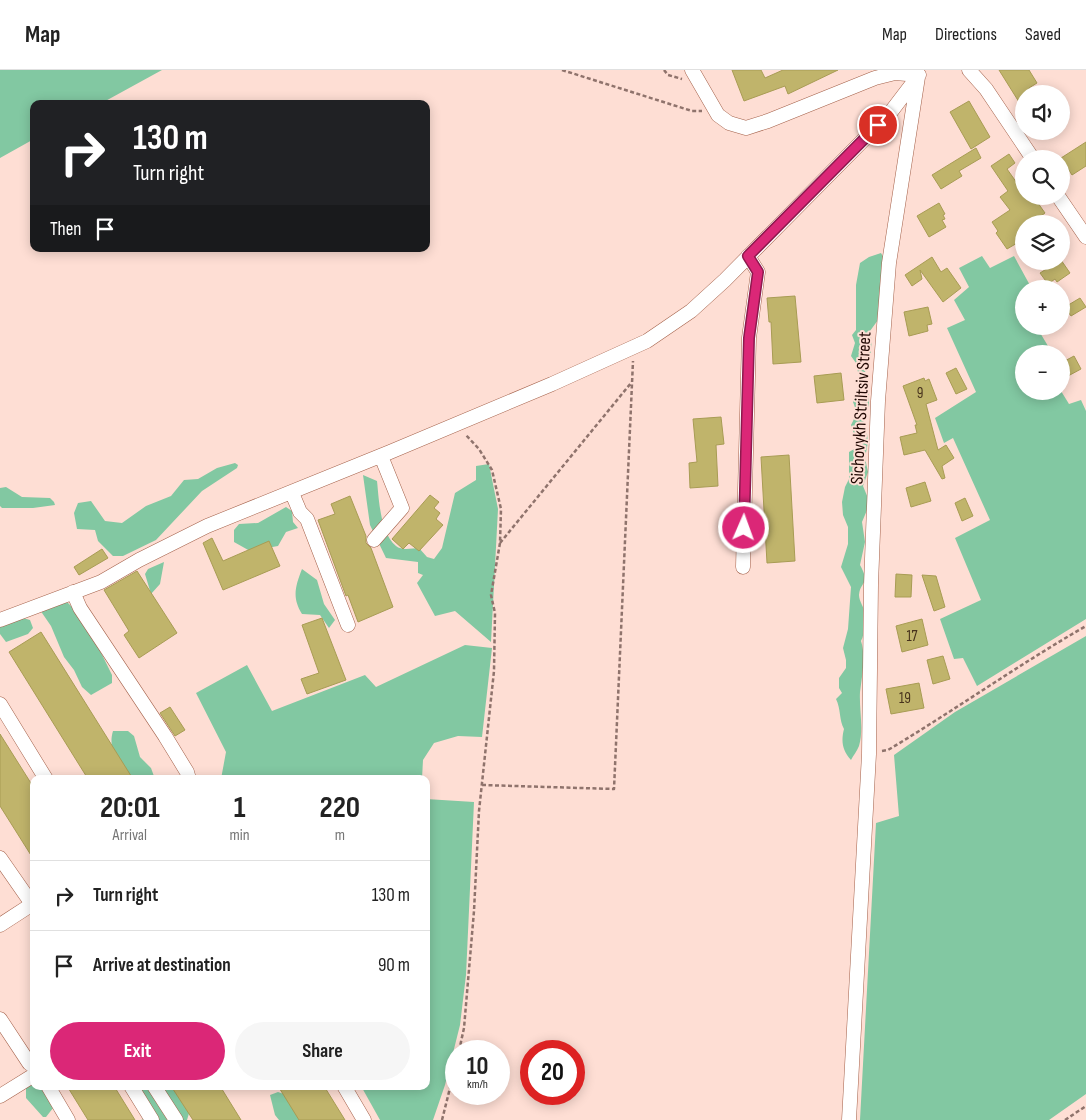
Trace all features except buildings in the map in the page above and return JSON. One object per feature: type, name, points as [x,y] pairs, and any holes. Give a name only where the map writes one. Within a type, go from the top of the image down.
[{"type":"street","points":[[692,70],[716,112],[729,123],[746,128],[875,78],[895,73],[922,73]]},
{"type":"street","points":[[969,70],[986,89],[1027,150]]},
{"type":"street","points":[[0,620],[101,582],[139,560],[208,526],[381,456],[647,341],[691,311],[748,256],[890,113],[922,73]]},
{"type":"street","name":"Sichovykh Striltsiv Street","points":[[848,1120],[869,754],[871,585],[878,400],[889,263],[922,73]]},
{"type":"street","points":[[1064,205],[1086,237]]},
{"type":"street","points":[[743,566],[749,338],[758,272],[748,256]]},
{"type":"street","points":[[374,540],[402,508],[381,456]]},
{"type":"street","points":[[292,493],[300,512],[307,518],[348,625]]},
{"type":"street","points":[[73,592],[80,608],[165,736],[188,775]]},
{"type":"street","points":[[0,704],[44,775]]},
{"type":"street","points":[[0,858],[30,900]]},
{"type":"street","points":[[0,924],[30,906]]},
{"type":"street","points":[[0,1019],[30,1064]]},
{"type":"street","points":[[0,1096],[30,1077]]},
{"type":"street","points":[[50,1090],[68,1120]]},
{"type":"street","points":[[133,1090],[152,1120]]},
{"type":"street","points":[[157,1090],[176,1120]]},
{"type":"street","points":[[346,1090],[364,1120]]},
{"type":"path","points":[[562,70],[692,111],[716,112]]},
{"type":"path","points":[[482,785],[614,789],[634,347]]},
{"type":"path","points":[[500,543],[632,382]]},
{"type":"path","points":[[456,424],[479,449],[492,470],[501,509],[500,543],[491,595],[495,613],[494,671],[482,785],[472,941],[461,1040]]},
{"type":"path","points":[[869,754],[888,750],[896,746],[1035,655],[1086,626]]},
{"type":"path","points":[[442,1120],[446,1105]]},
{"type":"path","points":[[1065,1120],[1086,1106]]},
{"type":"green space","points":[[0,70],[162,70],[107,100],[30,100],[30,141],[0,158]]},
{"type":"green space","points":[[881,253],[885,260],[878,320],[870,331],[871,352],[869,363],[865,372],[858,372],[856,363],[851,356],[855,343],[852,335],[856,330],[856,285],[860,263],[869,257]]},
{"type":"green space","points":[[982,256],[990,268],[1014,256],[1015,270],[1022,270],[1027,280],[1015,280],[1015,335],[1041,335],[1047,345],[1015,345],[1015,400],[1067,400],[1069,404],[1081,400],[1086,411],[1086,619],[977,686],[963,658],[954,659],[940,619],[981,600],[955,538],[990,520],[953,438],[944,443],[935,418],[976,392],[947,328],[965,320],[954,300],[969,287],[959,268]]},
{"type":"green space","points":[[865,390],[869,394],[869,405],[862,419],[866,426],[868,442],[865,458],[868,472],[863,486],[870,503],[862,522],[865,542],[860,565],[865,580],[859,595],[866,614],[861,641],[863,673],[860,692],[860,739],[858,748],[851,760],[843,745],[844,729],[836,699],[842,693],[839,688],[839,678],[846,668],[843,648],[848,629],[851,587],[841,567],[848,544],[848,527],[843,515],[842,502],[849,479],[849,452],[856,448],[856,440],[851,425],[855,414],[853,402],[855,395]]},
{"type":"green space","points":[[235,463],[238,465],[237,468],[202,491],[156,540],[123,556],[113,556],[98,541],[95,530],[77,529],[74,513],[78,503],[91,501],[105,521],[122,523],[146,506],[171,496],[184,480],[198,479],[217,468]]},
{"type":"green space","points":[[489,464],[498,509],[491,642],[455,611],[435,616],[417,583],[423,575],[418,573],[418,562],[386,558],[370,525],[363,475],[377,481],[383,524],[396,546],[407,549],[419,548],[427,557],[434,559],[442,548],[455,493],[476,480],[476,466]]},
{"type":"green space","points":[[6,487],[22,497],[50,498],[55,505],[33,508],[2,508],[0,506],[0,488]]},
{"type":"green space","points":[[286,507],[292,511],[293,522],[298,528],[286,532],[278,546],[250,551],[234,542],[234,530],[239,524],[258,523]]},
{"type":"green space","points":[[164,562],[160,584],[151,594],[145,574],[148,569]]},
{"type":"green space","points":[[302,569],[317,580],[324,604],[335,620],[329,628],[320,615],[302,614],[299,608],[296,592]]},
{"type":"green space","points":[[64,599],[85,620],[112,675],[112,683],[91,695],[82,687],[74,670],[64,657],[51,626],[40,610]]},
{"type":"green space","points":[[9,614],[30,620],[33,628],[28,634],[6,642],[0,634],[0,617]]},
{"type":"green space","points":[[1086,636],[1086,1094],[1049,1120],[860,1120],[876,823],[899,816],[894,755],[955,712]]},
{"type":"green space","points":[[465,645],[492,648],[482,737],[458,736],[434,743],[423,760],[422,775],[222,775],[226,752],[196,693],[247,665],[272,711],[365,675],[376,687]]},
{"type":"green space","points":[[113,731],[128,731],[134,736],[140,757],[151,768],[154,775],[127,775],[115,756],[112,738]]},
{"type":"green space","points":[[430,799],[474,802],[466,975],[460,1025],[456,1040],[445,1040],[445,1085],[433,1120],[380,1120],[363,1090],[430,1090]]},
{"type":"green space","points":[[26,1074],[30,1074],[30,1090],[54,1090],[57,1103],[46,1117],[43,1117],[26,1098]]},
{"type":"green space","points":[[137,1090],[182,1090],[190,1110],[187,1120],[141,1120],[149,1117]]},
{"type":"green space","points":[[278,1092],[290,1096],[305,1120],[279,1120],[275,1115],[270,1095]]},
{"type":"route","points":[[744,528],[749,338],[758,272],[748,256],[878,125]]}]
